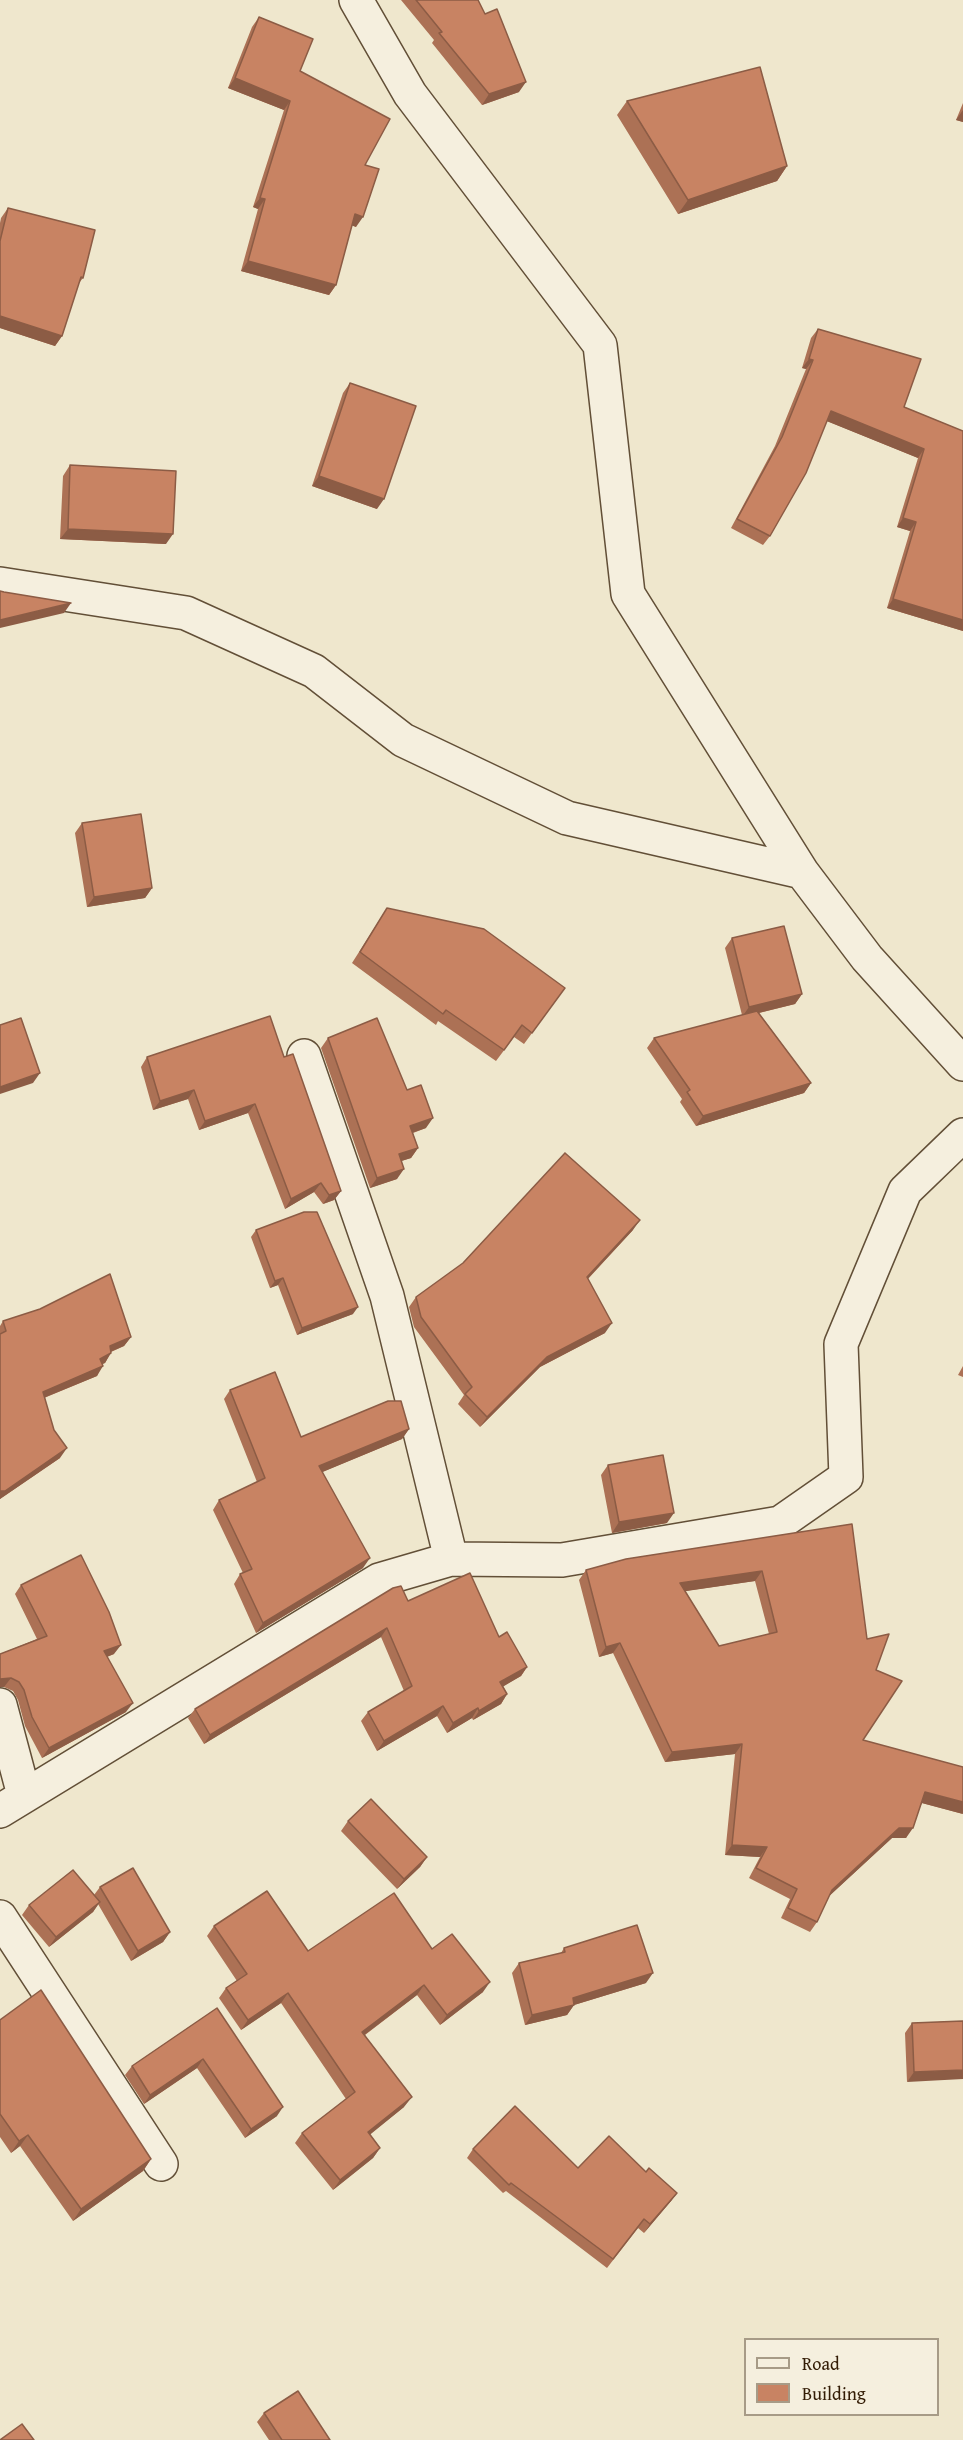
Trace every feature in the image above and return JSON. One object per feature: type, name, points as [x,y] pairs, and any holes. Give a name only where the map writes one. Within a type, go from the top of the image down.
[{"type":"street","points":[[356,0],[410,94],[600,345],[628,594],[802,872],[867,958],[963,1064]]},
{"type":"street","points":[[0,584],[186,613],[314,671],[403,740],[567,818],[802,872]]},
{"type":"street","points":[[304,1056],[387,1296],[451,1559]]},
{"type":"street","points":[[0,1705],[12,1803],[379,1580],[451,1559],[562,1560],[780,1523],[846,1477],[840,1344],[905,1191],[963,1135]]},
{"type":"street","points":[[0,1917],[161,2164]]},
{"type":"building","points":[[416,0],[478,0],[485,14],[497,9],[526,82],[489,94],[439,33],[442,32]]},
{"type":"building","points":[[259,17],[313,39],[300,71],[390,119],[365,165],[379,169],[363,217],[355,214],[336,285],[248,261],[265,199],[260,198],[290,101],[235,78]]},
{"type":"building","points":[[760,67],[787,166],[688,200],[627,101]]},
{"type":"building","points":[[8,208],[95,230],[83,278],[81,277],[62,336],[0,316],[0,241]]},
{"type":"building","points":[[818,329],[921,359],[904,407],[963,431],[963,620],[893,599],[916,522],[903,518],[924,449],[831,411],[806,473],[770,536],[737,519],[782,437],[813,360],[809,359]]},
{"type":"building","points":[[350,383],[416,406],[384,499],[319,476]]},
{"type":"building","points":[[70,465],[176,471],[173,534],[68,529]]},
{"type":"building","points":[[0,591],[4,592],[71,603],[0,620]]},
{"type":"building","points":[[141,814],[152,888],[94,897],[82,823]]},
{"type":"building","points":[[387,908],[484,929],[565,988],[532,1033],[522,1025],[504,1050],[446,1010],[443,1014],[360,952]]},
{"type":"building","points":[[784,926],[802,994],[749,1007],[732,938]]},
{"type":"building","points":[[757,1011],[811,1083],[703,1116],[687,1092],[690,1090],[654,1038]]},
{"type":"building","points":[[270,1016],[284,1057],[293,1054],[341,1191],[329,1195],[321,1183],[291,1199],[255,1104],[205,1121],[194,1090],[160,1101],[147,1057]]},
{"type":"building","points":[[21,1018],[40,1073],[0,1087],[0,1025]]},
{"type":"building","points":[[377,1018],[407,1090],[421,1085],[433,1118],[410,1126],[418,1148],[399,1154],[404,1169],[377,1178],[328,1038]]},
{"type":"building","points":[[565,1153],[640,1220],[587,1277],[612,1323],[547,1357],[487,1417],[465,1394],[472,1387],[421,1317],[416,1297],[463,1263]]},
{"type":"building","points":[[304,1212],[317,1212],[358,1307],[302,1328],[283,1278],[275,1281],[256,1230]]},
{"type":"building","points":[[110,1274],[131,1337],[110,1346],[111,1353],[100,1359],[103,1366],[43,1392],[54,1430],[67,1448],[5,1491],[0,1491],[0,1334],[6,1331],[3,1321],[40,1309]]},
{"type":"building","points":[[275,1372],[301,1437],[388,1401],[401,1401],[409,1429],[319,1466],[370,1558],[263,1623],[240,1574],[252,1569],[219,1500],[265,1478],[230,1390]]},
{"type":"building","points":[[663,1455],[674,1513],[619,1522],[608,1465]]},
{"type":"building","points":[[852,1524],[867,1639],[889,1634],[876,1670],[902,1681],[863,1740],[963,1767],[963,1802],[925,1792],[913,1828],[899,1828],[832,1890],[817,1922],[788,1908],[797,1889],[756,1868],[767,1847],[732,1845],[742,1744],[672,1752],[620,1643],[606,1647],[586,1570],[626,1559]],"holes":[[[762,1571],[777,1632],[719,1646],[680,1583]]]},
{"type":"building","points":[[81,1555],[109,1612],[121,1645],[104,1651],[133,1703],[49,1748],[32,1717],[24,1690],[19,1682],[11,1678],[0,1679],[0,1654],[47,1636],[21,1585]]},
{"type":"building","points":[[470,1573],[499,1637],[507,1632],[527,1667],[500,1682],[507,1694],[479,1711],[478,1708],[453,1723],[443,1706],[384,1741],[368,1712],[412,1686],[387,1628],[210,1735],[195,1709],[393,1588],[401,1586],[408,1601]]},
{"type":"building","points":[[371,1799],[427,1857],[404,1879],[348,1821]]},
{"type":"building","points":[[133,1868],[170,1932],[138,1951],[100,1887]]},
{"type":"building","points":[[73,1870],[100,1902],[56,1937],[29,1905]]},
{"type":"building","points":[[267,1891],[308,1951],[394,1893],[432,1949],[452,1934],[490,1982],[447,2015],[424,1985],[362,2032],[412,2097],[368,2132],[380,2148],[340,2180],[302,2133],[355,2092],[288,1993],[248,2020],[226,1988],[247,1974],[214,1926]]},
{"type":"building","points":[[637,1925],[653,1973],[573,1998],[574,2005],[532,2015],[519,1963],[565,1952],[564,1948]]},
{"type":"building","points":[[41,1990],[151,2159],[81,2209],[28,2135],[19,2141],[0,2114],[0,2020]]},
{"type":"building","points":[[217,2008],[283,2107],[251,2129],[203,2059],[150,2095],[132,2066]]},
{"type":"building","points":[[963,2021],[963,2070],[914,2072],[912,2023]]},
{"type":"building","points":[[515,2106],[578,2168],[609,2136],[646,2172],[649,2168],[677,2193],[650,2224],[644,2219],[613,2259],[511,2183],[509,2185],[473,2149]]},
{"type":"building","points":[[298,2391],[330,2440],[282,2440],[264,2413]]},
{"type":"building","points":[[22,2424],[34,2440],[0,2440]]}]
